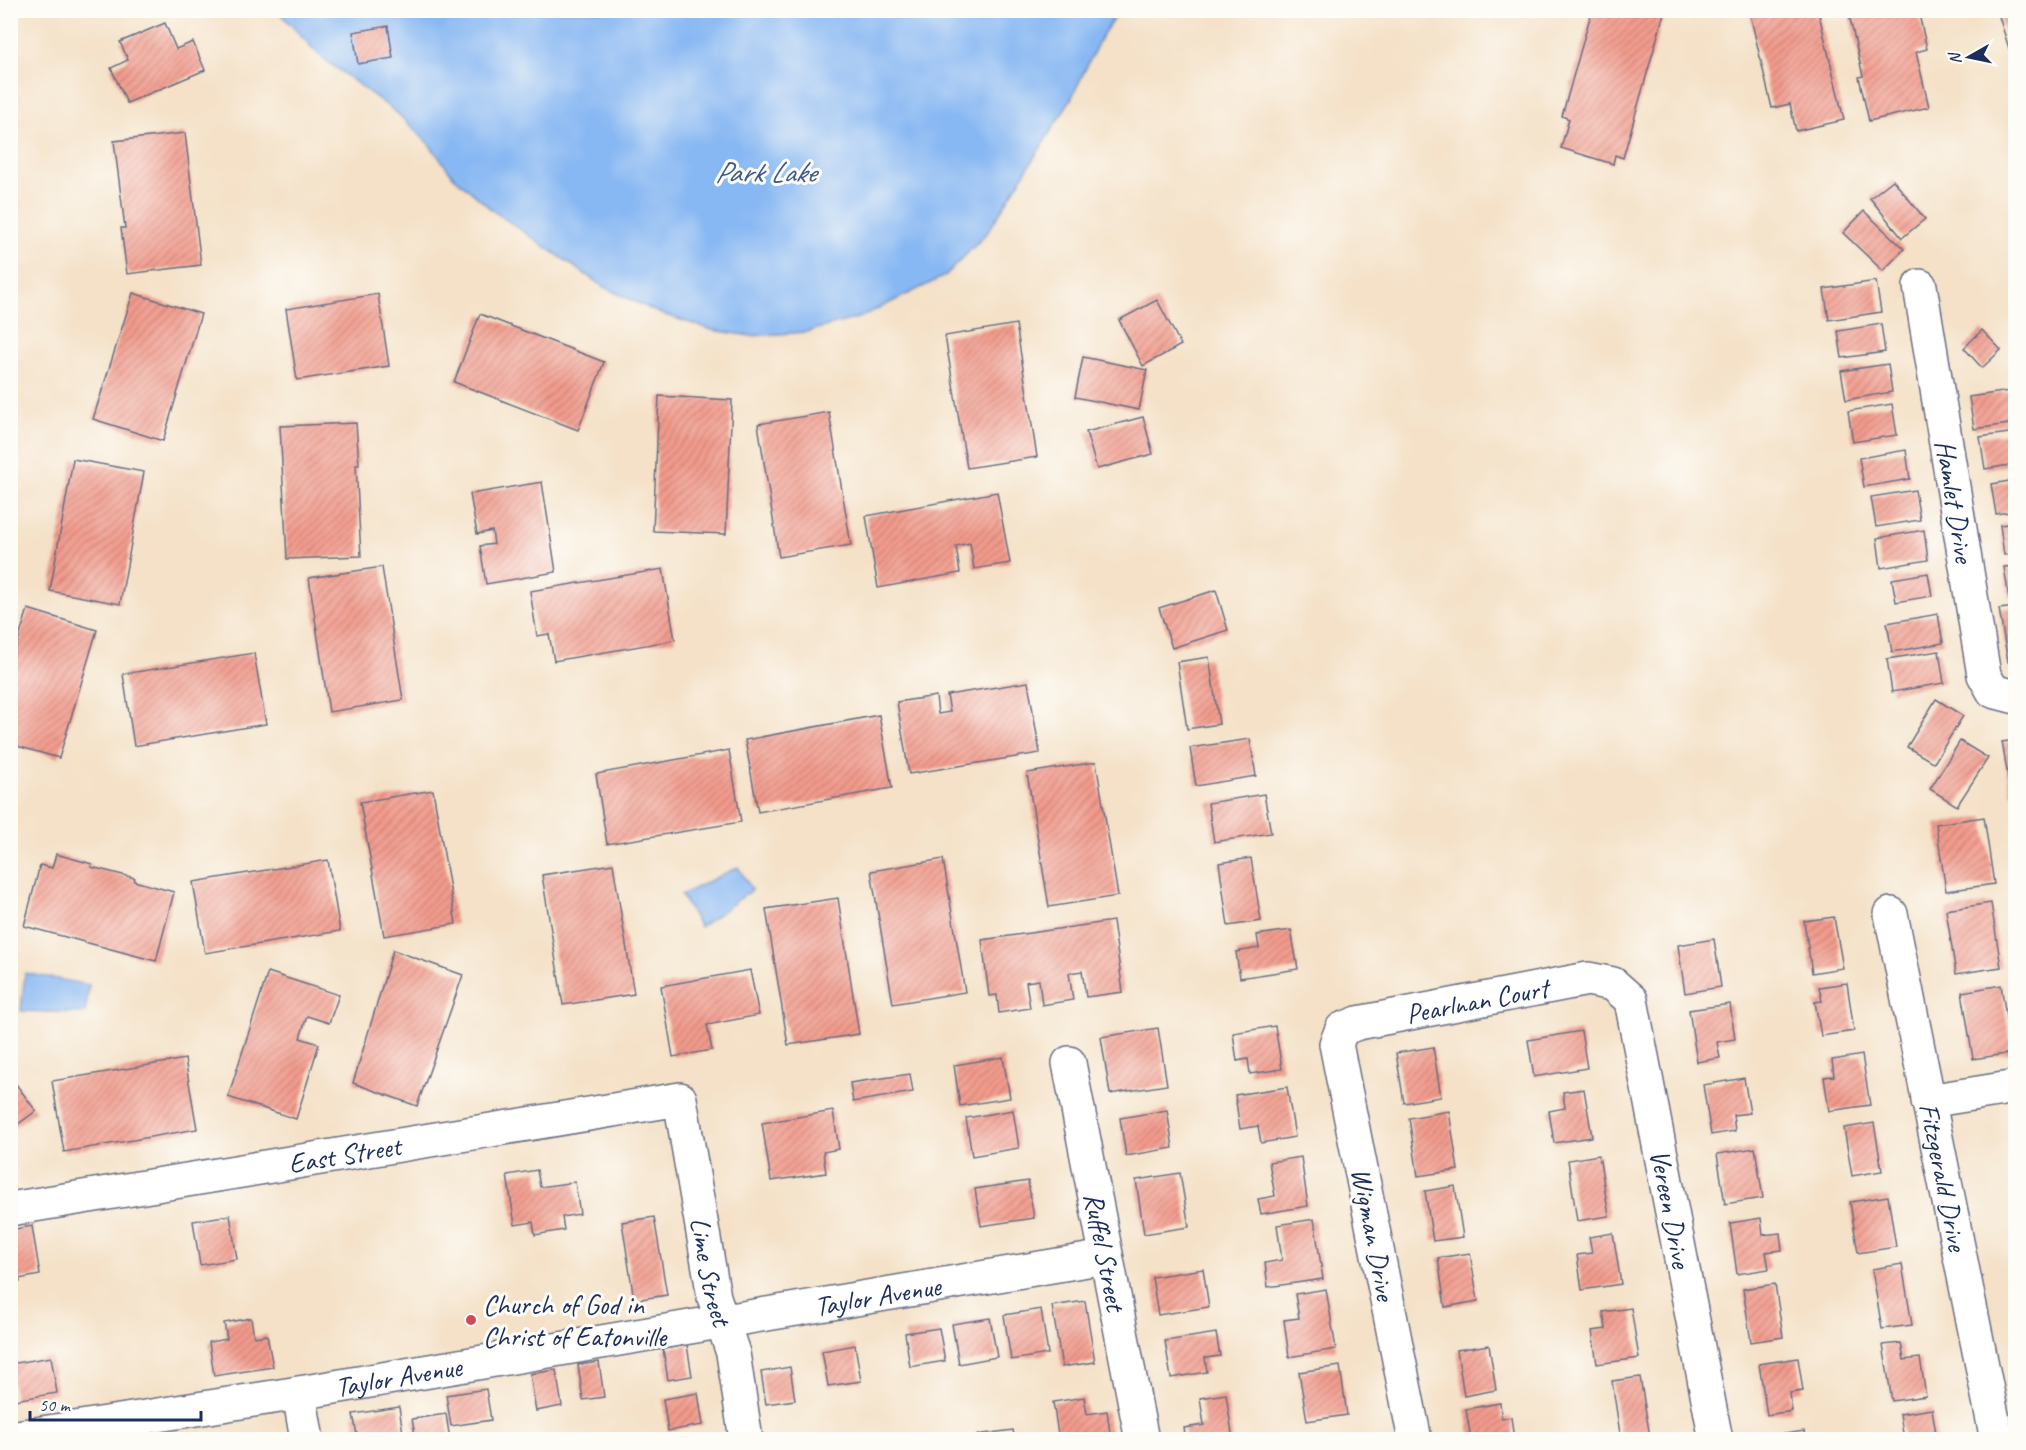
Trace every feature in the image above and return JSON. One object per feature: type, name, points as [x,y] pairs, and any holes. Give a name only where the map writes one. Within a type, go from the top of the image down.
[{"type":"street","name":"Hamlet Drive","points":[[1920,286],[1984,675],[1993,691],[2016,697]]},
{"type":"street","name":"Fitzgerald Drive","points":[[1891,914],[1997,1440]]},
{"type":"street","name":"Pearlnan Court","points":[[1342,1029],[1358,1023],[1588,979],[1612,984]]},
{"type":"street","name":"Vereen Drive","points":[[1612,984],[1632,1000],[1716,1440]]},
{"type":"street","name":"Wigman Drive","points":[[1342,1029],[1336,1044],[1415,1440]]},
{"type":"street","name":"Ruffel Street","points":[[1069,1063],[1142,1440]]},
{"type":"street","points":[[1928,1101],[2016,1087]]},
{"type":"street","name":"East Street","points":[[10,1209],[680,1100]]},
{"type":"street","name":"Lime Street","points":[[680,1100],[714,1297],[733,1353],[746,1440]]},
{"type":"street","name":"Taylor Avenue","points":[[10,1438],[299,1393],[1105,1257]]},
{"type":"street","points":[[299,1393],[307,1440]]},
{"type":"water","name":"Park Lake","points":[[278,11],[1119,11],[1101,37],[1071,99],[987,233],[945,276],[861,317],[806,332],[751,336],[712,330],[659,313],[604,287],[492,210],[453,176],[429,144],[397,113],[320,56]]},
{"type":"water","points":[[738,867],[752,890],[700,927],[681,895]]},
{"type":"water","points":[[25,973],[89,985],[85,1013],[21,1011]]},
{"type":"building","points":[[1592,10],[1665,10],[1623,158],[1615,155],[1613,164],[1561,148],[1569,119],[1562,116]]},
{"type":"building","points":[[1749,10],[1818,10],[1844,120],[1796,131],[1790,104],[1772,108]]},
{"type":"building","points":[[1848,10],[1918,10],[1927,49],[1916,52],[1929,107],[1869,121],[1859,77],[1863,76]]},
{"type":"building","points":[[1997,10],[2016,10],[2016,57],[2012,58]]},
{"type":"building","points":[[165,23],[176,49],[193,42],[205,70],[127,103],[111,68],[128,60],[120,42]]},
{"type":"building","points":[[388,26],[393,58],[358,64],[353,32]]},
{"type":"building","points":[[185,133],[201,265],[127,274],[121,228],[125,228],[114,141]]},
{"type":"building","points":[[1893,180],[1925,219],[1902,238],[1870,198]]},
{"type":"building","points":[[1864,211],[1904,249],[1883,271],[1843,233]]},
{"type":"building","points":[[1876,281],[1881,312],[1829,320],[1824,289]]},
{"type":"building","points":[[133,293],[201,314],[163,441],[93,419]]},
{"type":"building","points":[[378,294],[389,366],[297,380],[286,309]]},
{"type":"building","points":[[1157,300],[1181,345],[1143,366],[1119,320]]},
{"type":"building","points":[[480,314],[604,362],[578,430],[454,382]]},
{"type":"building","points":[[1016,324],[1037,457],[967,468],[945,336]]},
{"type":"building","points":[[1881,324],[1885,352],[1842,358],[1838,331]]},
{"type":"building","points":[[1982,330],[2001,350],[1982,368],[1964,348]]},
{"type":"building","points":[[1083,357],[1147,370],[1139,410],[1075,397]]},
{"type":"building","points":[[1888,364],[1892,392],[1846,400],[1841,371]]},
{"type":"building","points":[[2016,390],[2016,423],[1974,429],[1969,397]]},
{"type":"building","points":[[659,396],[732,400],[726,534],[653,531]]},
{"type":"building","points":[[1892,404],[1897,435],[1853,442],[1848,411]]},
{"type":"building","points":[[829,412],[851,545],[779,557],[758,424]]},
{"type":"building","points":[[1143,417],[1153,454],[1097,469],[1086,432]]},
{"type":"building","points":[[356,423],[361,556],[287,559],[280,426]]},
{"type":"building","points":[[2016,432],[2016,464],[1985,469],[1980,437]]},
{"type":"building","points":[[1906,450],[1910,479],[1864,487],[1859,458]]},
{"type":"building","points":[[73,459],[144,472],[120,604],[50,591]]},
{"type":"building","points":[[2016,480],[2016,511],[1996,514],[1991,484]]},
{"type":"building","points":[[542,482],[556,572],[486,584],[480,546],[494,544],[492,531],[477,534],[470,494]]},
{"type":"building","points":[[1915,490],[1920,520],[1876,527],[1871,497]]},
{"type":"building","points":[[997,492],[1010,563],[974,569],[970,543],[956,546],[960,573],[878,588],[866,516]]},
{"type":"building","points":[[2016,523],[2016,554],[2004,555],[2000,525]]},
{"type":"building","points":[[1924,530],[1928,560],[1881,568],[1877,538]]},
{"type":"building","points":[[2016,566],[2016,597],[2009,598],[2004,567]]},
{"type":"building","points":[[382,567],[403,700],[329,712],[309,578]]},
{"type":"building","points":[[663,569],[675,640],[554,661],[549,634],[537,636],[530,591]]},
{"type":"building","points":[[1928,573],[1932,596],[1896,602],[1892,579]]},
{"type":"building","points":[[1216,590],[1228,630],[1172,648],[1159,608]]},
{"type":"building","points":[[2016,607],[2016,661],[2008,662],[1999,609]]},
{"type":"building","points":[[28,609],[97,630],[59,758],[10,744],[10,666]]},
{"type":"building","points":[[1938,614],[1943,643],[1892,652],[1887,623]]},
{"type":"building","points":[[1939,651],[1944,683],[1892,692],[1887,659]]},
{"type":"building","points":[[254,653],[266,724],[134,746],[123,674]]},
{"type":"building","points":[[1209,657],[1219,724],[1187,729],[1177,662]]},
{"type":"building","points":[[1028,682],[1040,753],[909,774],[897,702],[936,696],[938,714],[950,712],[947,695]]},
{"type":"building","points":[[1936,699],[1963,716],[1934,763],[1907,747]]},
{"type":"building","points":[[879,715],[892,788],[758,812],[745,740]]},
{"type":"building","points":[[1250,739],[1256,776],[1196,786],[1190,748]]},
{"type":"building","points":[[2016,740],[2016,793],[2011,794],[2002,742]]},
{"type":"building","points":[[1960,741],[1988,758],[1957,806],[1930,789]]},
{"type":"building","points":[[729,750],[741,822],[607,844],[596,774]]},
{"type":"building","points":[[1096,762],[1118,896],[1049,907],[1027,773]]},
{"type":"building","points":[[433,790],[456,924],[384,936],[360,802]]},
{"type":"building","points":[[1264,794],[1271,833],[1214,842],[1208,803]]},
{"type":"building","points":[[1984,817],[1994,884],[1946,891],[1936,824]]},
{"type":"building","points":[[56,854],[174,892],[156,961],[24,926],[40,865],[52,868]]},
{"type":"building","points":[[1251,858],[1261,921],[1228,926],[1219,863]]},
{"type":"building","points":[[943,859],[965,992],[893,1004],[871,871]]},
{"type":"building","points":[[328,860],[340,931],[205,953],[193,882]]},
{"type":"building","points":[[613,864],[634,994],[563,1005],[542,875]]},
{"type":"building","points":[[838,898],[859,1034],[788,1045],[766,909]]},
{"type":"building","points":[[1991,903],[2001,967],[1956,974],[1946,910]]},
{"type":"building","points":[[1834,917],[1843,968],[1812,973],[1804,921]]},
{"type":"building","points":[[1113,921],[1123,992],[1086,997],[1082,971],[1069,973],[1073,1000],[1042,1005],[1039,980],[1026,982],[1030,1008],[999,1013],[997,995],[989,996],[982,940]]},
{"type":"building","points":[[1291,930],[1298,969],[1240,978],[1236,952],[1259,948],[1257,935]]},
{"type":"building","points":[[1714,939],[1721,987],[1685,993],[1678,945]]},
{"type":"building","points":[[393,950],[463,975],[417,1106],[353,1083]]},
{"type":"building","points":[[750,970],[759,1015],[707,1025],[712,1050],[673,1057],[661,986]]},
{"type":"building","points":[[268,972],[339,995],[329,1023],[307,1016],[300,1038],[319,1044],[296,1119],[228,1097]]},
{"type":"building","points":[[1847,983],[1854,1031],[1821,1036],[1815,1002],[1822,1001],[1819,987]]},
{"type":"building","points":[[2001,985],[2012,1053],[1973,1059],[1962,992]]},
{"type":"building","points":[[1730,1004],[1735,1039],[1717,1042],[1720,1058],[1697,1062],[1689,1010]]},
{"type":"building","points":[[1275,1026],[1282,1069],[1250,1074],[1248,1059],[1237,1061],[1233,1033]]},
{"type":"building","points":[[1158,1028],[1167,1085],[1110,1094],[1101,1037]]},
{"type":"building","points":[[1581,1031],[1587,1068],[1534,1077],[1528,1040]]},
{"type":"building","points":[[1433,1047],[1441,1097],[1404,1103],[1396,1053]]},
{"type":"building","points":[[1862,1055],[1870,1105],[1829,1111],[1824,1077],[1834,1076],[1832,1060]]},
{"type":"building","points":[[1003,1057],[1010,1098],[960,1106],[954,1065]]},
{"type":"building","points":[[185,1059],[197,1129],[64,1152],[52,1081]]},
{"type":"building","points":[[910,1074],[913,1092],[853,1102],[850,1083]]},
{"type":"building","points":[[10,1076],[36,1111],[10,1130]]},
{"type":"building","points":[[1744,1078],[1750,1113],[1733,1115],[1735,1131],[1711,1135],[1703,1085]]},
{"type":"building","points":[[1287,1087],[1295,1137],[1261,1143],[1258,1126],[1240,1129],[1235,1095]]},
{"type":"building","points":[[1584,1089],[1592,1137],[1554,1143],[1549,1111],[1565,1108],[1563,1092]]},
{"type":"building","points":[[1013,1110],[1019,1148],[972,1156],[966,1118]]},
{"type":"building","points":[[1167,1110],[1173,1148],[1126,1156],[1120,1118]]},
{"type":"building","points":[[833,1111],[839,1149],[823,1152],[826,1173],[771,1181],[762,1123]]},
{"type":"building","points":[[1449,1111],[1458,1170],[1418,1176],[1409,1118]]},
{"type":"building","points":[[1874,1123],[1882,1171],[1852,1176],[1844,1128]]},
{"type":"building","points":[[1755,1148],[1763,1198],[1725,1204],[1717,1154]]},
{"type":"building","points":[[1599,1155],[1609,1216],[1577,1221],[1568,1160]]},
{"type":"building","points":[[1301,1157],[1308,1206],[1261,1214],[1258,1199],[1275,1196],[1269,1162]]},
{"type":"building","points":[[537,1170],[540,1187],[575,1182],[580,1214],[562,1217],[564,1230],[535,1235],[533,1222],[515,1225],[507,1175]]},
{"type":"building","points":[[1180,1173],[1189,1227],[1144,1234],[1136,1180]]},
{"type":"building","points":[[1028,1181],[1034,1218],[981,1226],[975,1189]]},
{"type":"building","points":[[1455,1186],[1463,1237],[1433,1241],[1425,1191]]},
{"type":"building","points":[[1888,1196],[1896,1247],[1858,1253],[1850,1202]]},
{"type":"building","points":[[230,1215],[237,1259],[200,1265],[193,1221]]},
{"type":"building","points":[[654,1217],[667,1295],[634,1300],[622,1222]]},
{"type":"building","points":[[1761,1218],[1763,1235],[1780,1233],[1782,1250],[1766,1252],[1769,1269],[1737,1274],[1730,1223]]},
{"type":"building","points":[[1314,1219],[1323,1279],[1268,1287],[1265,1263],[1282,1260],[1277,1225]]},
{"type":"building","points":[[32,1226],[40,1275],[19,1279],[20,1282],[10,1284],[10,1230]]},
{"type":"building","points":[[1613,1233],[1621,1284],[1582,1290],[1577,1255],[1592,1253],[1589,1237]]},
{"type":"building","points":[[1470,1253],[1478,1301],[1445,1307],[1438,1258]]},
{"type":"building","points":[[1902,1264],[1912,1325],[1882,1329],[1872,1269]]},
{"type":"building","points":[[1203,1269],[1209,1307],[1158,1315],[1152,1277]]},
{"type":"building","points":[[1775,1284],[1783,1337],[1751,1342],[1743,1289]]},
{"type":"building","points":[[1326,1289],[1336,1349],[1289,1357],[1284,1320],[1299,1318],[1295,1294]]},
{"type":"building","points":[[1085,1301],[1095,1362],[1062,1367],[1052,1306]]},
{"type":"building","points":[[1631,1308],[1639,1358],[1597,1364],[1592,1331],[1606,1329],[1603,1312]]},
{"type":"building","points":[[1041,1309],[1048,1354],[1011,1360],[1004,1315]]},
{"type":"building","points":[[251,1318],[254,1337],[267,1335],[273,1367],[214,1376],[209,1342],[227,1339],[224,1323]]},
{"type":"building","points":[[990,1318],[997,1357],[959,1364],[952,1324]]},
{"type":"building","points":[[939,1328],[945,1361],[910,1367],[905,1333]]},
{"type":"building","points":[[1216,1333],[1220,1356],[1205,1358],[1207,1372],[1171,1378],[1165,1341]]},
{"type":"building","points":[[1901,1343],[1904,1360],[1920,1358],[1926,1396],[1892,1401],[1883,1345]]},
{"type":"building","points":[[687,1345],[692,1376],[668,1380],[663,1349]]},
{"type":"building","points":[[855,1345],[861,1381],[828,1386],[822,1351]]},
{"type":"building","points":[[1489,1345],[1496,1390],[1464,1396],[1457,1350]]},
{"type":"building","points":[[51,1357],[57,1393],[15,1400],[10,1364]]},
{"type":"building","points":[[1798,1358],[1803,1391],[1790,1393],[1792,1411],[1767,1415],[1759,1364]]},
{"type":"building","points":[[599,1362],[604,1397],[583,1400],[578,1365]]},
{"type":"building","points":[[1340,1366],[1347,1415],[1307,1421],[1299,1372]]},
{"type":"building","points":[[790,1367],[795,1400],[766,1404],[761,1372]]},
{"type":"building","points":[[556,1370],[562,1406],[536,1411],[530,1374]]},
{"type":"building","points":[[1640,1377],[1650,1437],[1621,1440],[1612,1381]]},
{"type":"building","points":[[486,1389],[491,1420],[451,1426],[446,1395]]},
{"type":"building","points":[[698,1393],[703,1425],[668,1431],[663,1399]]},
{"type":"building","points":[[1226,1394],[1233,1440],[1186,1440],[1184,1428],[1204,1425],[1200,1398]]},
{"type":"building","points":[[1084,1397],[1087,1414],[1107,1411],[1111,1440],[1059,1440],[1053,1402]]},
{"type":"building","points":[[1500,1403],[1502,1419],[1511,1417],[1514,1440],[1471,1440],[1466,1409]]},
{"type":"building","points":[[399,1407],[404,1440],[358,1440],[353,1414]]},
{"type":"building","points":[[1932,1409],[1937,1440],[1904,1440],[1900,1414]]},
{"type":"building","points":[[446,1414],[450,1440],[416,1440],[412,1419]]},
{"type":"building","points":[[1013,1430],[1015,1440],[977,1440],[976,1435]]},
{"type":"building","points":[[1804,1431],[1806,1440],[1772,1440],[1772,1436]]},
{"type":"place","name":"Church of God in Christ of Eatonville","points":[[471,1320]]}]
